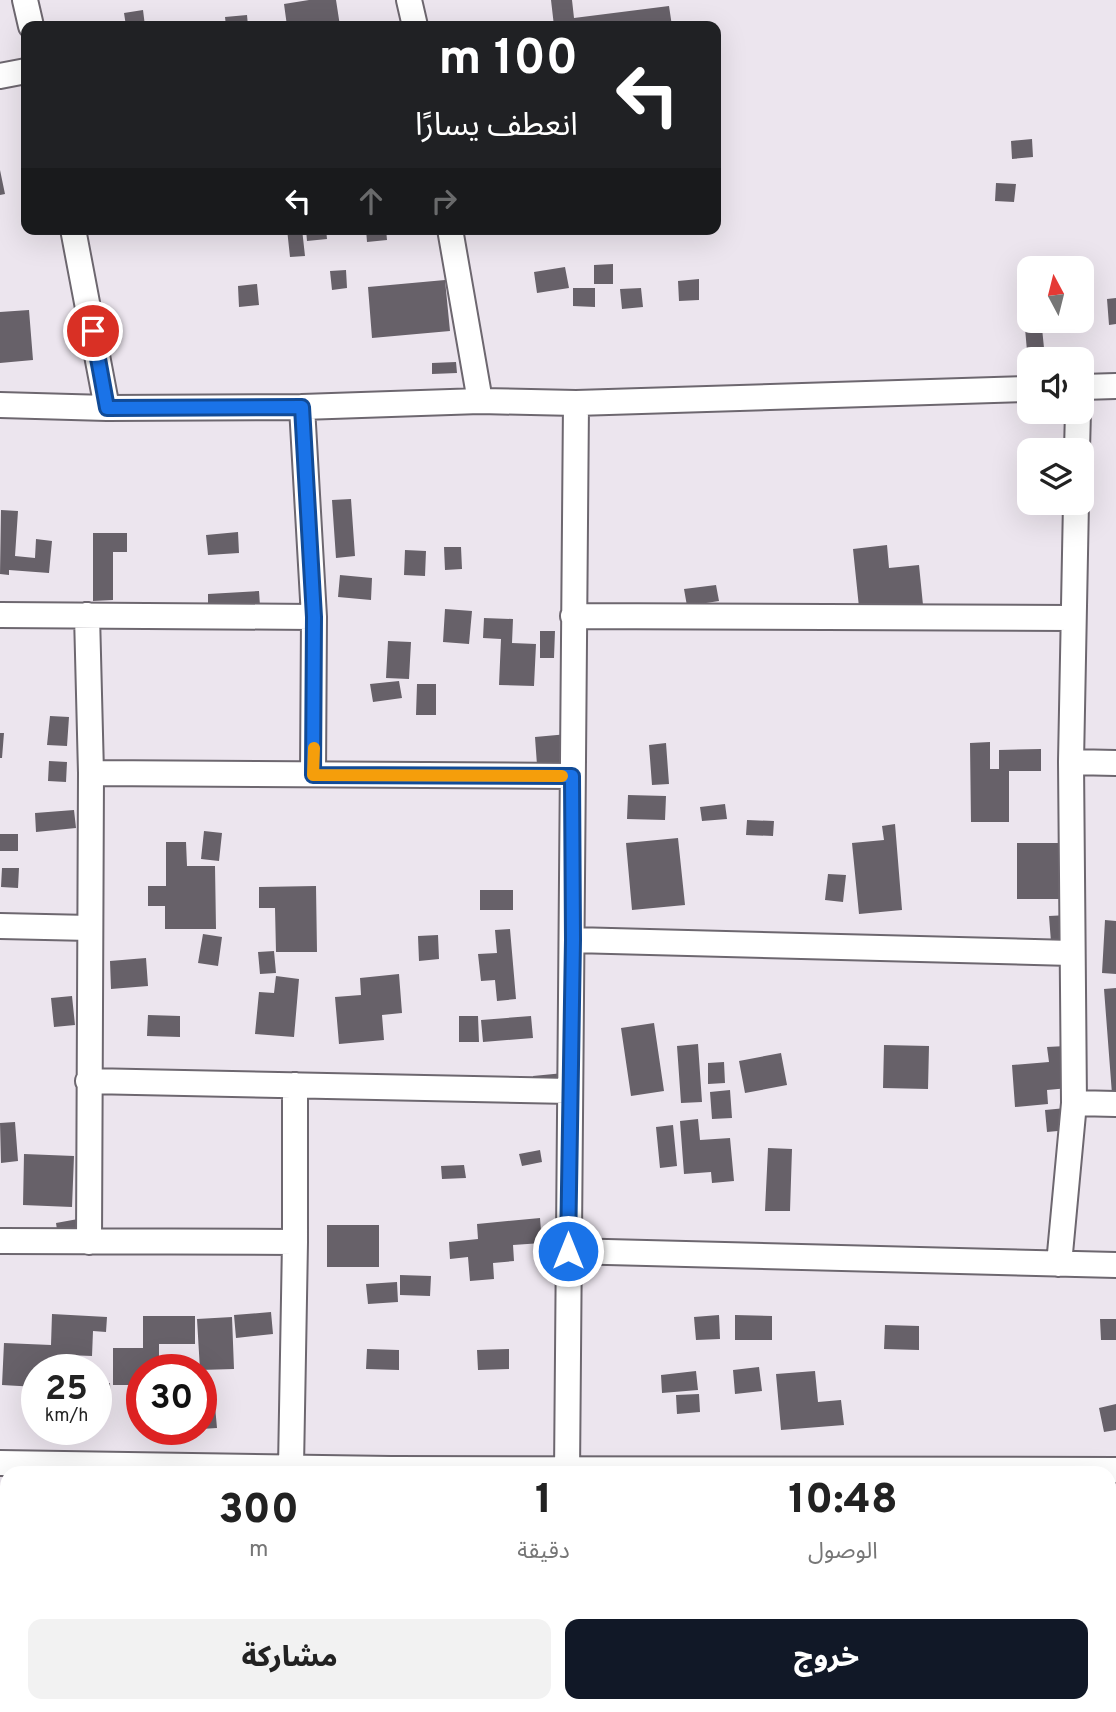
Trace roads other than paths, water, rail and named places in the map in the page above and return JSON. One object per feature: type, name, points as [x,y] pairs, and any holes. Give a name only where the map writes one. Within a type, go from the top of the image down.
[{"type":"street","points":[[25,0],[30,21]]},
{"type":"street","points":[[410,0],[414,21]]},
{"type":"street","points":[[0,76],[21,72]]},
{"type":"street","points":[[74,235],[107,408]]},
{"type":"street","points":[[451,235],[480,401]]},
{"type":"street","points":[[1094,387],[1116,386]]},
{"type":"street","points":[[0,405],[107,408],[302,407],[480,401],[576,403],[1017,389]]},
{"type":"street","points":[[567,1466],[576,403]]},
{"type":"street","points":[[302,407],[314,617],[313,775]]},
{"type":"street","points":[[1059,1264],[1074,1103],[1070,762],[1076,515]]},
{"type":"street","points":[[0,615],[314,617]]},
{"type":"street","points":[[88,615],[91,773],[89,1242]]},
{"type":"street","points":[[573,616],[1072,618]]},
{"type":"street","points":[[1070,762],[1116,763]]},
{"type":"street","points":[[91,773],[572,776]]},
{"type":"street","points":[[0,926],[90,928]]},
{"type":"street","points":[[573,940],[1071,953]]},
{"type":"street","points":[[88,1081],[570,1091]]},
{"type":"street","points":[[291,1466],[295,1085]]},
{"type":"street","points":[[1074,1103],[1116,1104]]},
{"type":"street","points":[[0,1241],[295,1242]]},
{"type":"street","points":[[568,1251],[1116,1265]]},
{"type":"street","points":[[0,1464],[45,1466]]}]
